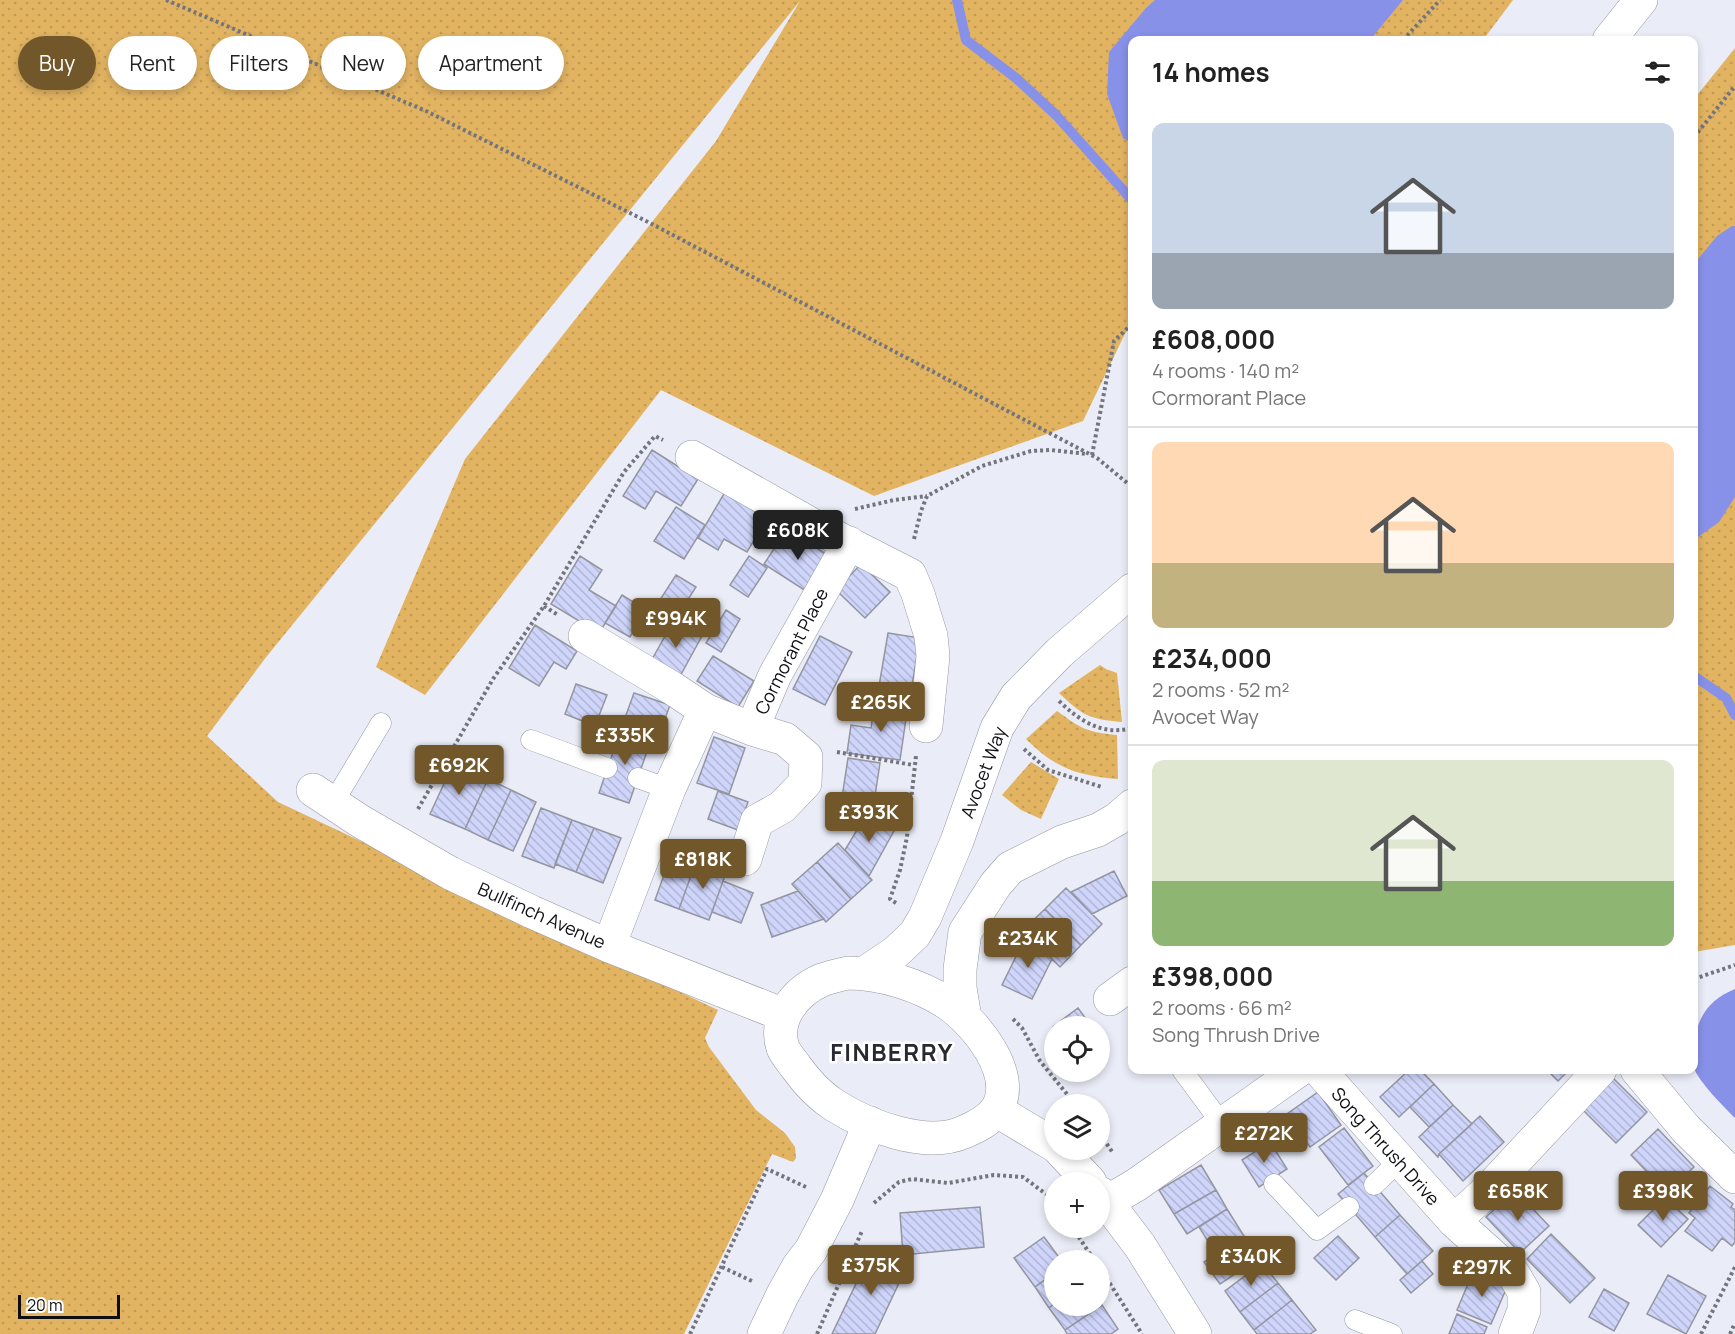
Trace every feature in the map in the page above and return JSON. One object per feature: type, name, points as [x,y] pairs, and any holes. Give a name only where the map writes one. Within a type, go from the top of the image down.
[{"type":"street","points":[[1612,36],[1641,0]]},
{"type":"street","points":[[692,457],[816,527],[910,575],[931,636],[933,656],[926,726]]},
{"type":"street","name":"Cormorant Place","points":[[752,729],[775,675],[849,543]]},
{"type":"street","name":"Avocet Way","points":[[865,973],[896,952],[915,934],[925,917],[957,841],[997,728],[1016,697],[1059,653],[1128,593]]},
{"type":"street","name":"Cormorant Place","points":[[585,636],[705,710],[752,729],[785,739],[806,757]]},
{"type":"street","points":[[609,946],[669,789],[705,710]]},
{"type":"street","points":[[745,859],[757,821],[782,807],[805,783],[806,757]]},
{"type":"street","name":"Bullfinch Avenue","points":[[322,797],[450,873],[532,912],[609,946],[784,1015]]},
{"type":"street","points":[[964,1018],[960,969],[965,932],[996,884],[1010,868],[1062,842],[1098,830],[1128,809]]},
{"type":"street","points":[[848,973],[865,973],[923,990],[947,1003],[981,1034],[1001,1072],[1002,1095],[996,1110],[982,1124],[957,1135],[930,1137],[898,1134],[870,1123],[834,1104],[805,1080],[783,1050],[780,1032],[784,1015],[807,988],[824,979],[848,973]]},
{"type":"street","points":[[1110,1190],[1136,1185],[1293,1074]]},
{"type":"street","name":"Song Thrush Drive","points":[[1323,1074],[1454,1221],[1514,1275],[1524,1292],[1521,1332]]},
{"type":"street","name":"Song Thrush Drive","points":[[1454,1221],[1488,1190],[1596,1074]]},
{"type":"street","points":[[1640,1074],[1686,1130],[1735,1177]]},
{"type":"street","points":[[996,1110],[1044,1138]]},
{"type":"street","points":[[764,1334],[782,1296],[798,1267],[811,1250],[837,1200],[870,1123]]},
{"type":"street","points":[[1069,1160],[1080,1172]]},
{"type":"street","points":[[1110,1206],[1140,1246],[1195,1334]]},
{"type":"lane","points":[[322,797],[381,723]]},
{"type":"lane","points":[[531,740],[607,768]]},
{"type":"lane","points":[[638,778],[669,789]]},
{"type":"lane","points":[[1185,1074],[1222,1124]]},
{"type":"lane","points":[[1374,1185],[1399,1161]]},
{"type":"lane","points":[[1274,1184],[1317,1230],[1349,1207]]},
{"type":"lane","points":[[1355,1320],[1372,1330],[1392,1334]]},
{"type":"path","points":[[166,0],[426,111],[661,228],[1097,458],[1128,484]]},
{"type":"path","points":[[1407,36],[1440,0]]},
{"type":"path","points":[[1698,132],[1735,86]]},
{"type":"path","points":[[1092,456],[1114,341],[1128,328]]},
{"type":"path","points":[[418,810],[493,679],[544,606],[624,472],[655,436],[692,457]]},
{"type":"path","points":[[816,527],[830,512],[927,496],[982,466],[1031,452],[1069,451],[1097,458]]},
{"type":"path","points":[[910,575],[914,533],[927,496]]},
{"type":"path","points":[[1035,677],[1069,711],[1086,723],[1107,731],[1128,728]]},
{"type":"path","points":[[890,899],[900,870],[907,837],[914,765],[926,726]]},
{"type":"path","points":[[997,728],[1048,770],[1105,787]]},
{"type":"path","points":[[806,757],[822,749],[914,765]]},
{"type":"path","points":[[1698,978],[1735,966]]},
{"type":"path","points":[[1009,1014],[1022,1028],[1040,1061],[1068,1094]]},
{"type":"path","points":[[1110,1149],[1116,1158]]},
{"type":"path","points":[[690,1334],[767,1169],[791,1180]]},
{"type":"path","points":[[875,1202],[899,1182],[912,1179],[948,1183],[994,1175],[1023,1177],[1044,1193]]},
{"type":"path","points":[[816,1334],[865,1222]]},
{"type":"path","points":[[1701,1334],[1735,1267]]},
{"type":"path","points":[[1110,1284],[1142,1334]]},
{"type":"path","points":[[1730,1334],[1735,1323]]},
{"type":"shaded area","points":[[0,0],[1513,0],[1486,36],[1128,36],[1128,327],[1083,421],[874,496],[661,390],[425,695],[376,667],[465,459],[716,141],[800,1],[267,656],[207,736],[278,802],[718,1010],[705,1038],[709,1047],[756,1110],[785,1133],[795,1147],[796,1158],[793,1162],[772,1154],[684,1334],[0,1334]]},
{"type":"shaded area","points":[[1735,48],[1735,945],[1698,951],[1698,94]]},
{"type":"shaded area","points":[[1100,665],[1117,673],[1122,722],[1087,715],[1059,693]]},
{"type":"shaded area","points":[[1057,711],[1085,729],[1117,735],[1118,779],[1091,776],[1068,769],[1047,757],[1026,739]]},
{"type":"shaded area","points":[[1031,762],[1059,779],[1041,819],[1021,810],[1002,795]]},
{"type":"water","points":[[1155,0],[1403,0],[1373,36],[1128,36],[1128,141],[1123,138],[1107,94],[1109,52]]},
{"type":"water","points":[[1735,226],[1735,497],[1719,522],[1698,537],[1698,259],[1717,236]]},
{"type":"water","points":[[1735,989],[1735,1118],[1697,1074],[1699,1023],[1709,1007]]},
{"type":"building","points":[[652,450],[698,479],[681,506],[656,491],[645,509],[623,496]]},
{"type":"building","points":[[725,492],[768,517],[747,552],[724,539],[718,550],[698,538]]},
{"type":"building","points":[[676,507],[705,525],[684,559],[654,541]]},
{"type":"building","points":[[787,529],[832,558],[809,593],[764,564]]},
{"type":"building","points":[[580,556],[602,570],[589,590],[616,606],[599,633],[551,604]]},
{"type":"building","points":[[749,556],[767,568],[748,597],[730,585]]},
{"type":"building","points":[[861,564],[890,592],[865,618],[836,590]]},
{"type":"building","points":[[676,575],[696,587],[676,618],[656,606]]},
{"type":"building","points":[[622,595],[646,610],[630,637],[605,623]]},
{"type":"building","points":[[726,610],[740,619],[721,652],[706,643]]},
{"type":"building","points":[[674,620],[702,636],[679,678],[650,663]]},
{"type":"building","points":[[535,625],[577,651],[566,669],[554,662],[539,686],[509,668]]},
{"type":"building","points":[[888,633],[920,638],[911,691],[879,686]]},
{"type":"building","points":[[820,636],[852,652],[825,705],[793,689]]},
{"type":"building","points":[[713,656],[754,681],[738,707],[697,681]]},
{"type":"building","points":[[576,684],[607,695],[595,726],[565,714]]},
{"type":"building","points":[[634,693],[670,705],[657,741],[621,729]]},
{"type":"building","points":[[875,701],[908,705],[900,760],[847,753],[851,725],[871,728]]},
{"type":"building","points":[[621,729],[651,740],[629,803],[599,793]]},
{"type":"building","points":[[714,737],[745,748],[729,794],[697,783]]},
{"type":"building","points":[[848,758],[880,763],[873,809],[841,804]]},
{"type":"building","points":[[454,762],[488,779],[465,829],[430,814]]},
{"type":"building","points":[[488,779],[511,790],[488,840],[465,829]]},
{"type":"building","points":[[511,790],[536,802],[513,851],[488,840]]},
{"type":"building","points":[[718,791],[748,802],[738,830],[708,819]]},
{"type":"building","points":[[541,808],[572,820],[554,868],[522,856]]},
{"type":"building","points":[[866,815],[895,829],[869,876],[845,850]]},
{"type":"building","points":[[572,820],[594,828],[576,872],[555,864]]},
{"type":"building","points":[[594,828],[621,838],[603,883],[576,872]]},
{"type":"building","points":[[838,843],[872,880],[851,899],[817,862]]},
{"type":"building","points":[[673,850],[697,859],[679,909],[655,900]]},
{"type":"building","points":[[697,859],[727,870],[709,920],[679,909]]},
{"type":"building","points":[[817,862],[851,899],[826,922],[792,884]]},
{"type":"building","points":[[1114,871],[1127,896],[1092,914],[1071,892]]},
{"type":"building","points":[[723,881],[753,893],[741,923],[712,912]]},
{"type":"building","points":[[1066,888],[1102,924],[1081,945],[1045,909]]},
{"type":"building","points":[[798,891],[824,919],[772,937],[761,905]]},
{"type":"building","points":[[1045,909],[1081,945],[1060,967],[1023,930]]},
{"type":"building","points":[[1027,934],[1052,959],[1032,999],[1002,985]]},
{"type":"building","points":[[1078,1008],[1084,1016],[1067,1016]]},
{"type":"building","points":[[1405,1074],[1424,1074],[1434,1084],[1399,1117],[1380,1097]]},
{"type":"building","points":[[1551,1074],[1565,1074],[1558,1081]]},
{"type":"building","points":[[1613,1078],[1647,1112],[1616,1143],[1582,1109]]},
{"type":"building","points":[[1434,1084],[1453,1105],[1429,1127],[1410,1107]]},
{"type":"building","points":[[1318,1092],[1341,1125],[1310,1147],[1287,1114]]},
{"type":"building","points":[[1453,1105],[1472,1124],[1438,1157],[1419,1137]]},
{"type":"building","points":[[1480,1116],[1504,1142],[1463,1181],[1439,1154]]},
{"type":"building","points":[[1344,1128],[1373,1166],[1348,1185],[1319,1147]]},
{"type":"building","points":[[1658,1129],[1694,1167],[1667,1193],[1631,1155]]},
{"type":"building","points":[[1270,1142],[1287,1169],[1259,1187],[1242,1160]]},
{"type":"building","points":[[1201,1165],[1216,1190],[1174,1214],[1159,1190]]},
{"type":"building","points":[[1364,1173],[1400,1215],[1375,1237],[1338,1194]]},
{"type":"building","points":[[1710,1186],[1733,1204],[1731,1207],[1735,1210],[1735,1242],[1732,1246],[1722,1238],[1712,1251],[1685,1231],[1695,1218],[1689,1213]]},
{"type":"building","points":[[1216,1190],[1227,1209],[1187,1234],[1174,1214]]},
{"type":"building","points":[[1515,1190],[1549,1226],[1520,1253],[1486,1217]]},
{"type":"building","points":[[1665,1198],[1688,1219],[1661,1247],[1638,1225]]},
{"type":"building","points":[[980,1207],[984,1247],[903,1255],[900,1213]]},
{"type":"building","points":[[1227,1209],[1244,1236],[1216,1254],[1199,1227]]},
{"type":"building","points":[[1400,1215],[1433,1251],[1407,1274],[1375,1237]]},
{"type":"building","points":[[1551,1234],[1595,1278],[1570,1303],[1527,1259]]},
{"type":"building","points":[[1244,1236],[1259,1258],[1220,1284],[1204,1262]]},
{"type":"building","points":[[1338,1236],[1359,1258],[1336,1280],[1314,1258]]},
{"type":"building","points":[[1044,1237],[1054,1250],[1044,1250],[1044,1280],[1035,1287],[1014,1258]]},
{"type":"building","points":[[872,1250],[907,1266],[875,1334],[832,1334]]},
{"type":"building","points":[[1422,1261],[1433,1274],[1411,1293],[1400,1280]]},
{"type":"building","points":[[1262,1263],[1278,1283],[1240,1312],[1225,1291]]},
{"type":"building","points":[[1473,1272],[1507,1287],[1491,1324],[1457,1310]]},
{"type":"building","points":[[1668,1275],[1706,1296],[1686,1334],[1647,1314]]},
{"type":"building","points":[[1044,1280],[1044,1300],[1035,1287]]},
{"type":"building","points":[[1278,1283],[1292,1300],[1254,1330],[1240,1312]]},
{"type":"building","points":[[1604,1289],[1629,1303],[1614,1331],[1589,1317]]},
{"type":"building","points":[[1292,1300],[1316,1330],[1310,1334],[1257,1334],[1254,1330]]},
{"type":"building","points":[[1457,1314],[1487,1327],[1484,1334],[1449,1334]]},
{"type":"building","points":[[1055,1316],[1086,1316],[1065,1330]]},
{"type":"building","points":[[1086,1316],[1109,1316],[1118,1329],[1111,1334],[1067,1334],[1065,1330]]},
{"type":"waterway","points":[[957,0],[966,40],[1016,78],[1056,115],[1128,196]]},
{"type":"waterway","points":[[1698,679],[1726,698],[1735,715]]},
{"type":"district","name":"FINBERRY","points":[[892,1051]]}]
